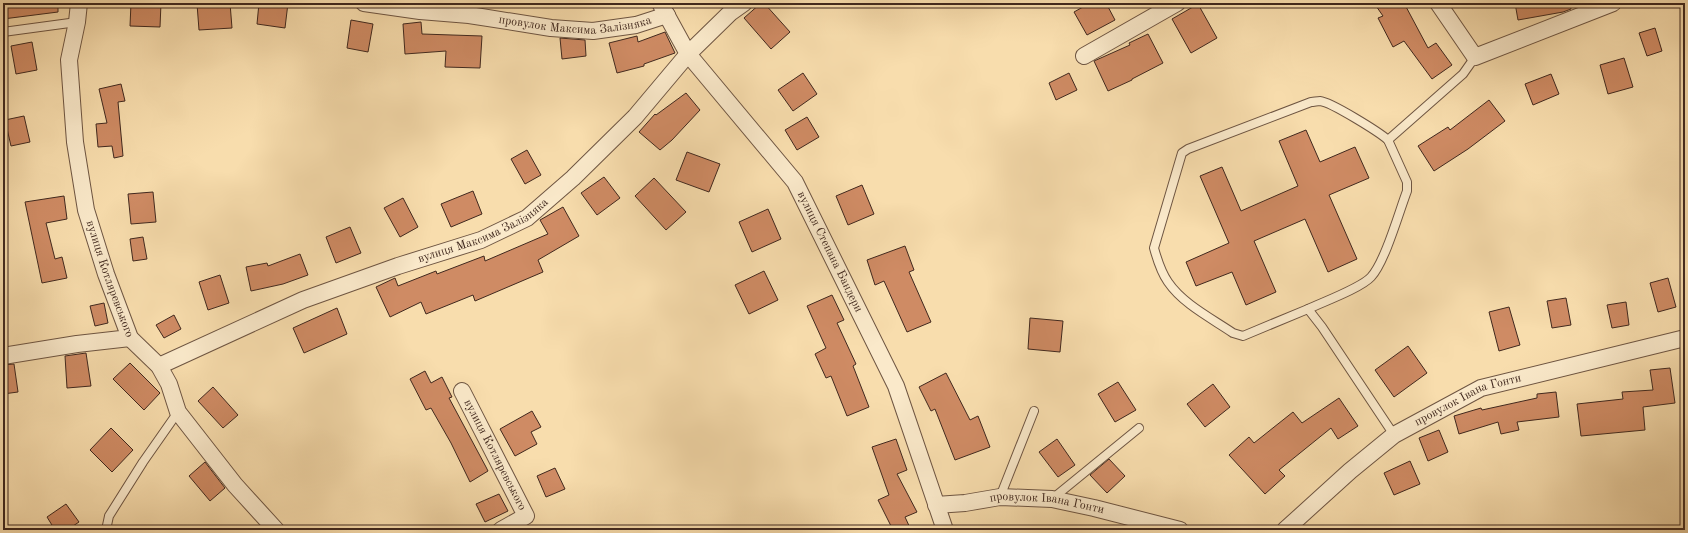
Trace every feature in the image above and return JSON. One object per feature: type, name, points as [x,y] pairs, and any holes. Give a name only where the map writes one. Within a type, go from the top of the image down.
[{"type":"street","name":"вулиця Котляревського","points":[[79,3],[77,22],[69,60],[75,142],[86,210],[106,274],[130,338],[159,366],[169,384],[178,412],[235,485],[276,530]]},
{"type":"street","name":"провулок Максима Залізняка","points":[[364,3],[420,11],[469,14],[551,28],[593,31],[636,25],[664,9]]},
{"type":"street","name":"вулиця Максима Залізняка","points":[[159,366],[303,300],[398,266],[481,240],[527,218],[573,178],[634,117],[688,54],[730,13],[744,3]]},
{"type":"street","points":[[1084,56],[1177,3]]},
{"type":"street","points":[[1438,3],[1475,57],[1613,3]]},
{"type":"street","name":"вулиця Степана Бандери","points":[[664,9],[688,54],[795,182],[896,386],[945,530]]},
{"type":"street","points":[[3,356],[77,344],[130,338]]},
{"type":"street","name":"провулок Івана Гонти","points":[[1285,530],[1350,471],[1394,435],[1481,388],[1685,338]]},
{"type":"street","name":"вулиця Котляревського","points":[[462,392],[526,516],[501,530]]},
{"type":"street","name":"провулок Івана Гонти","points":[[936,505],[965,503],[1000,497],[1052,499],[1180,530]]},
{"type":"lane","points":[[3,32],[77,22]]},
{"type":"lane","points":[[1388,140],[1463,74],[1475,57]]},
{"type":"lane","points":[[1321,101],[1356,119],[1388,140],[1407,182],[1407,191],[1379,266],[1370,278],[1364,282],[1308,310],[1243,336],[1233,333],[1181,296],[1167,281],[1157,261],[1154,248],[1182,153],[1188,149],[1311,102],[1321,101]]},
{"type":"lane","points":[[1308,310],[1322,327],[1394,435]]},
{"type":"lane","points":[[1000,497],[1034,411]]},
{"type":"lane","points":[[106,530],[109,516],[143,462],[178,412]]},
{"type":"lane","points":[[1052,499],[1139,428]]},
{"type":"building","points":[[3,3],[58,3],[58,12],[3,19]]},
{"type":"building","points":[[131,3],[161,3],[160,27],[130,26]]},
{"type":"building","points":[[230,3],[232,28],[199,30],[197,4]]},
{"type":"building","points":[[259,3],[288,3],[285,28],[257,24]]},
{"type":"building","points":[[761,3],[764,3],[790,32],[771,49],[744,18]]},
{"type":"building","points":[[1090,3],[1106,3],[1115,20],[1087,35],[1074,12]]},
{"type":"building","points":[[1374,3],[1404,3],[1428,48],[1436,43],[1452,65],[1432,79],[1404,41],[1393,47],[1378,18],[1383,16]]},
{"type":"building","points":[[1515,3],[1570,3],[1571,9],[1563,12],[1518,20]]},
{"type":"building","points":[[1198,4],[1217,38],[1191,53],[1172,19]]},
{"type":"building","points":[[351,20],[373,24],[368,52],[347,48]]},
{"type":"building","points":[[421,22],[422,34],[482,36],[480,68],[445,67],[446,51],[405,54],[403,24]]},
{"type":"building","points":[[1655,28],[1662,51],[1647,56],[1639,33]]},
{"type":"building","points":[[665,32],[675,53],[644,64],[644,66],[617,73],[609,43],[637,36],[638,42]]},
{"type":"building","points":[[1148,34],[1163,63],[1108,91],[1094,61],[1130,45],[1129,43]]},
{"type":"building","points":[[560,38],[585,40],[586,56],[562,59]]},
{"type":"building","points":[[32,42],[37,70],[16,74],[11,46]]},
{"type":"building","points":[[1624,58],[1633,87],[1608,94],[1600,65]]},
{"type":"building","points":[[803,73],[817,94],[793,111],[778,90]]},
{"type":"building","points":[[1069,73],[1077,90],[1056,100],[1049,83]]},
{"type":"building","points":[[1551,74],[1559,94],[1533,105],[1525,84]]},
{"type":"building","points":[[121,84],[125,101],[118,102],[123,156],[114,158],[112,146],[98,147],[96,124],[107,123],[99,89]]},
{"type":"building","points":[[686,93],[700,110],[672,140],[660,150],[639,132],[655,114],[656,115]]},
{"type":"building","points":[[1489,100],[1505,121],[1468,149],[1434,171],[1418,146],[1448,127],[1450,130]]},
{"type":"building","points":[[24,116],[30,142],[11,146],[5,120]]},
{"type":"building","points":[[807,117],[819,137],[797,150],[785,130]]},
{"type":"building","points":[[1306,130],[1320,162],[1355,147],[1369,178],[1329,195],[1357,259],[1328,272],[1305,219],[1254,241],[1276,292],[1246,305],[1232,272],[1196,286],[1186,262],[1229,243],[1200,176],[1222,167],[1241,211],[1298,186],[1279,141]]},
{"type":"building","points":[[527,150],[541,175],[525,184],[511,159]]},
{"type":"building","points":[[687,152],[720,164],[709,192],[676,180]]},
{"type":"building","points":[[604,177],[620,198],[597,215],[581,193]]},
{"type":"building","points":[[654,178],[686,212],[666,230],[635,196]]},
{"type":"building","points":[[862,185],[874,214],[848,225],[836,196]]},
{"type":"building","points":[[473,191],[482,214],[451,227],[441,204]]},
{"type":"building","points":[[153,192],[156,222],[131,224],[128,194]]},
{"type":"building","points":[[64,196],[67,219],[46,223],[55,259],[62,257],[67,278],[42,283],[25,202]]},
{"type":"building","points":[[403,198],[418,227],[400,237],[384,208]]},
{"type":"building","points":[[563,207],[579,236],[538,260],[543,272],[475,301],[473,295],[426,314],[421,302],[390,317],[376,287],[395,278],[398,286],[436,271],[437,274],[484,256],[485,261],[548,234],[540,220]]},
{"type":"building","points":[[768,209],[781,239],[752,252],[739,222]]},
{"type":"building","points":[[350,227],[361,253],[336,263],[326,237]]},
{"type":"building","points":[[143,237],[147,259],[133,261],[130,239]]},
{"type":"building","points":[[905,246],[914,270],[909,272],[931,322],[907,332],[884,281],[875,285],[867,260]]},
{"type":"building","points":[[300,254],[308,275],[283,284],[251,291],[246,267],[267,263],[268,266]]},
{"type":"building","points":[[764,271],[778,300],[749,314],[735,285]]},
{"type":"building","points":[[220,275],[229,303],[208,310],[199,282]]},
{"type":"building","points":[[1668,278],[1676,307],[1658,312],[1650,283]]},
{"type":"building","points":[[832,295],[844,320],[837,323],[856,364],[853,366],[869,407],[847,416],[831,376],[826,378],[815,354],[826,348],[807,306]]},
{"type":"building","points":[[1566,298],[1571,325],[1552,328],[1547,301]]},
{"type":"building","points":[[1626,302],[1629,325],[1612,328],[1607,305]]},
{"type":"building","points":[[104,303],[108,323],[95,326],[90,306]]},
{"type":"building","points":[[1509,307],[1520,345],[1499,351],[1489,312]]},
{"type":"building","points":[[337,308],[347,334],[304,353],[293,328]]},
{"type":"building","points":[[174,315],[181,329],[164,338],[156,325]]},
{"type":"building","points":[[1030,318],[1063,321],[1060,352],[1028,349]]},
{"type":"building","points":[[1408,346],[1427,373],[1394,397],[1375,370]]},
{"type":"building","points":[[86,353],[91,386],[67,388],[65,356]]},
{"type":"building","points":[[130,363],[160,393],[144,410],[113,379]]},
{"type":"building","points":[[14,364],[18,392],[3,394],[3,365]]},
{"type":"building","points":[[1670,368],[1675,403],[1643,407],[1645,430],[1581,436],[1577,404],[1623,399],[1622,392],[1653,390],[1650,370]]},
{"type":"building","points":[[425,371],[431,383],[442,377],[452,397],[449,398],[488,471],[470,482],[451,443],[431,408],[426,410],[410,379]]},
{"type":"building","points":[[946,373],[970,420],[978,416],[990,447],[955,460],[935,409],[931,411],[919,387]]},
{"type":"building","points":[[1118,382],[1136,410],[1115,422],[1098,394]]},
{"type":"building","points":[[1213,384],[1230,407],[1205,427],[1187,404]]},
{"type":"building","points":[[213,387],[238,415],[223,428],[198,401]]},
{"type":"building","points":[[1556,392],[1559,417],[1517,422],[1519,430],[1501,434],[1498,422],[1459,434],[1454,416],[1481,408],[1482,410],[1537,398],[1537,394]]},
{"type":"building","points":[[1339,398],[1358,426],[1338,439],[1331,428],[1279,470],[1285,476],[1265,494],[1229,455],[1249,437],[1254,443],[1293,412],[1302,423]]},
{"type":"building","points":[[532,411],[541,427],[531,432],[537,444],[515,456],[500,429]]},
{"type":"building","points":[[111,428],[133,450],[112,472],[90,450]]},
{"type":"building","points":[[1439,430],[1448,452],[1428,461],[1419,438]]},
{"type":"building","points":[[896,439],[907,470],[897,474],[917,512],[905,517],[911,530],[893,530],[878,500],[889,495],[872,447]]},
{"type":"building","points":[[1057,439],[1075,465],[1058,477],[1039,452]]},
{"type":"building","points":[[1109,459],[1125,476],[1107,493],[1090,475]]},
{"type":"building","points":[[1410,461],[1420,484],[1394,495],[1384,473]]},
{"type":"building","points":[[205,462],[225,488],[210,501],[189,476]]},
{"type":"building","points":[[555,468],[565,489],[546,497],[537,476]]},
{"type":"building","points":[[499,494],[508,511],[485,522],[476,504]]},
{"type":"building","points":[[66,504],[79,522],[67,530],[55,530],[47,517]]}]
